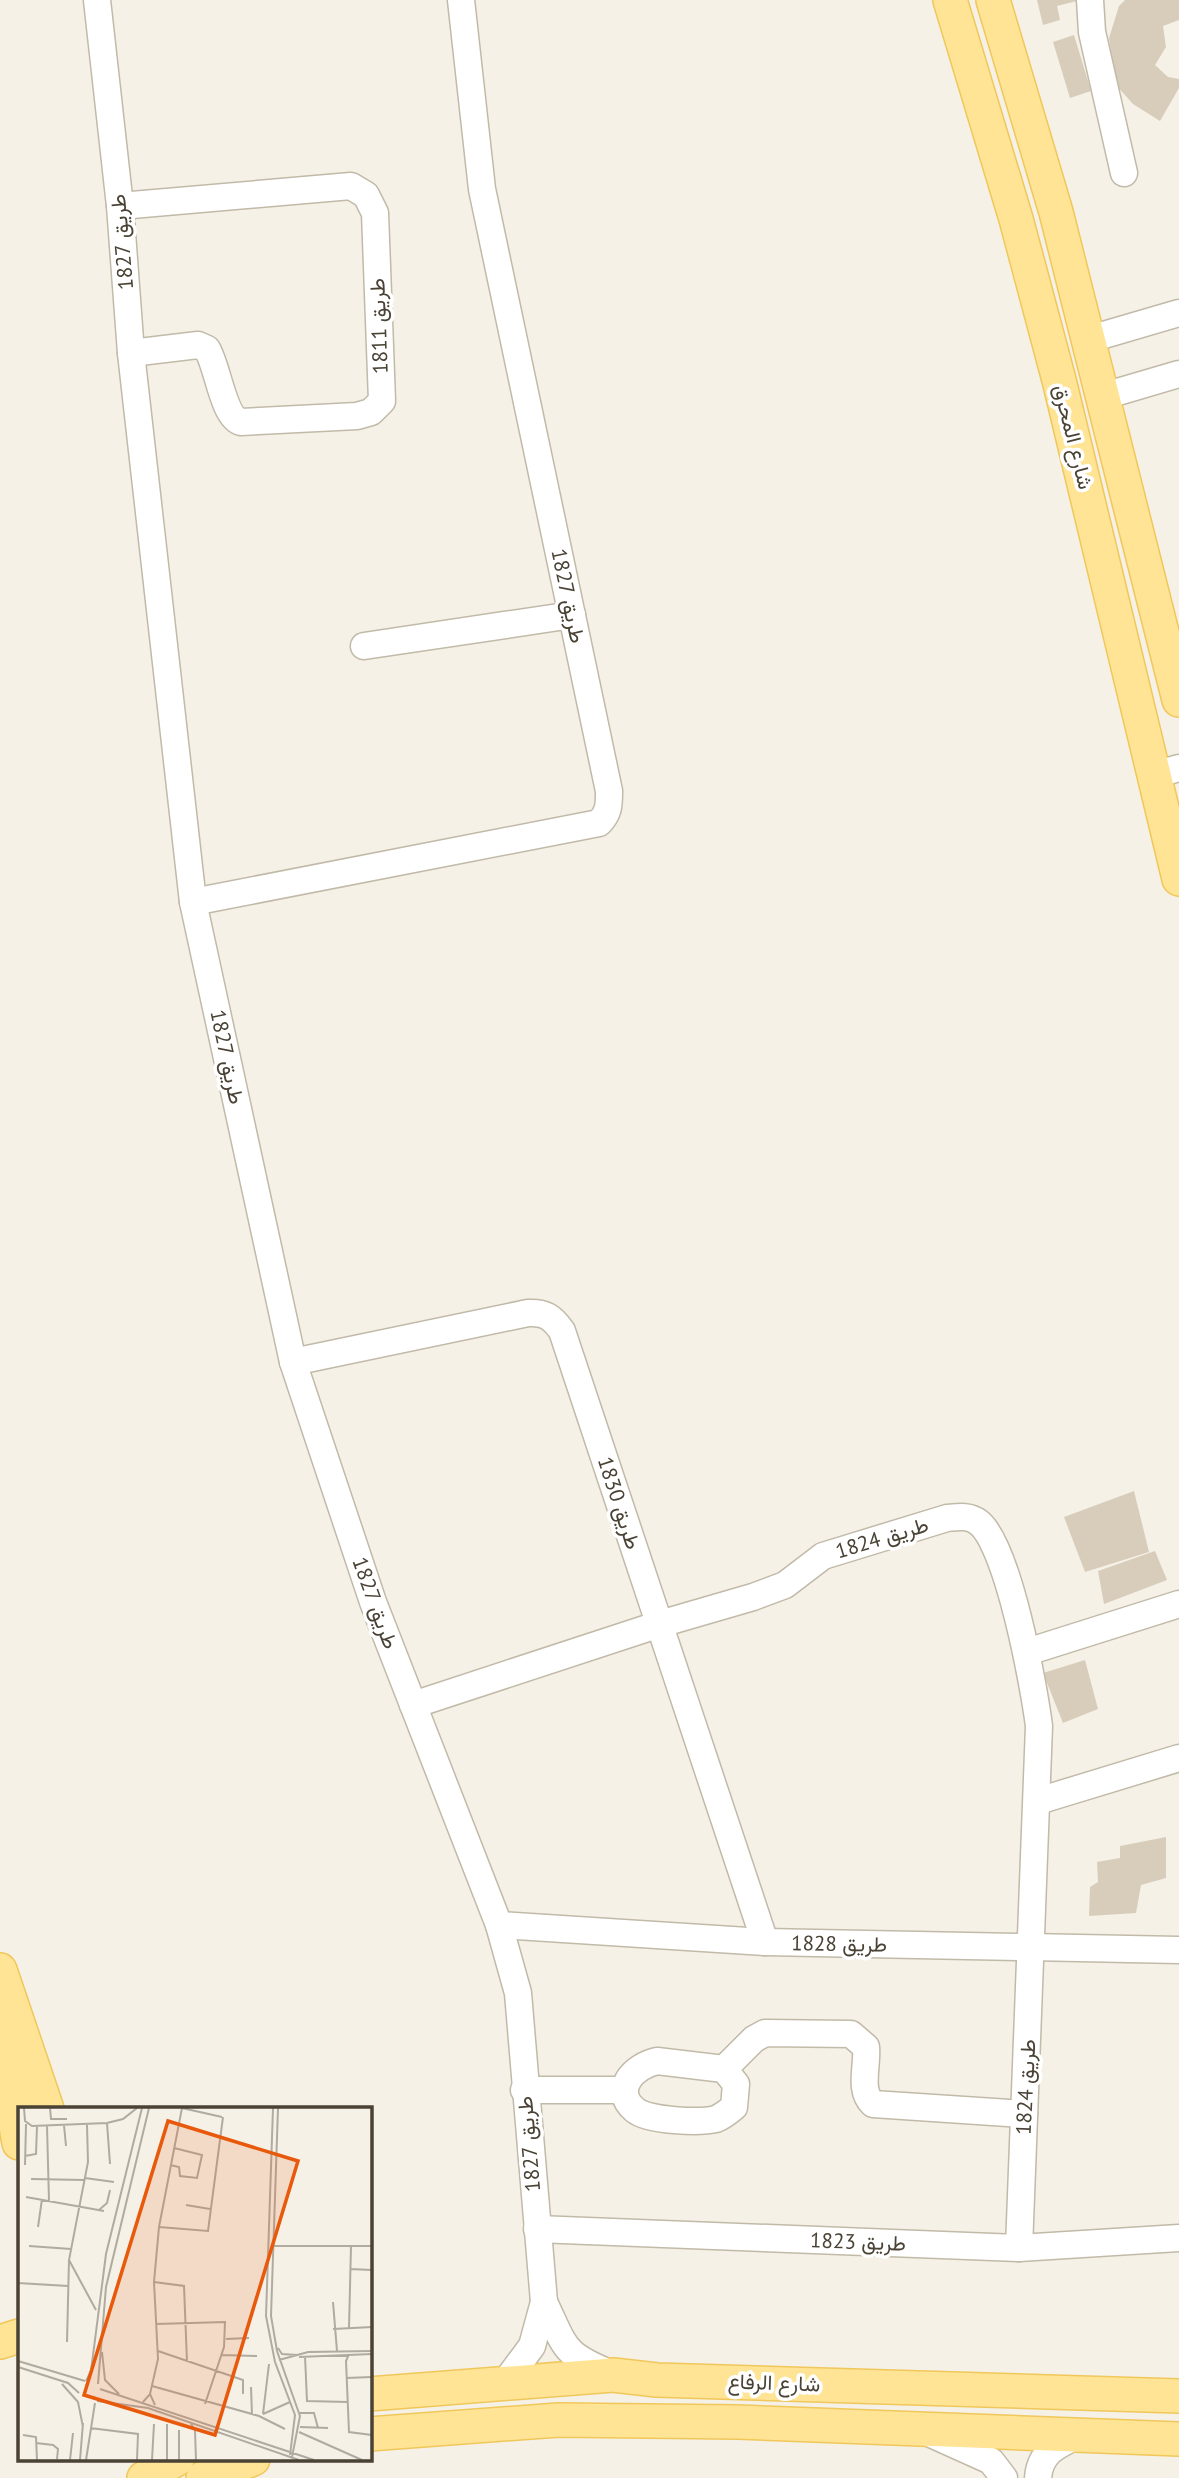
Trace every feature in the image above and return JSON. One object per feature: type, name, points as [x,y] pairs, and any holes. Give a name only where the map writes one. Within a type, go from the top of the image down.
[{"type":"main road","name":"شارع المحرق","points":[[950,0],[1059,380],[1166,772],[1179,879]]},
{"type":"main road","name":"شارع المحرق","points":[[993,0],[1056,212],[1090,339],[1179,700]]},
{"type":"main road","points":[[1059,380],[1101,384]]},
{"type":"main road","points":[[0,1970],[46,2107]]},
{"type":"main road","points":[[0,2035],[18,2137]]},
{"type":"main road","points":[[0,2342],[18,2336]]},
{"type":"main road","name":"شارع الرفاع","points":[[377,2391],[613,2375],[670,2380],[1179,2396]]},
{"type":"main road","name":"شارع الرفاع","points":[[371,2434],[558,2420],[738,2422],[1179,2439]]},
{"type":"main road","points":[[127,2478],[130,2460]]},
{"type":"main road","points":[[144,2478],[175,2460]]},
{"type":"main road","points":[[203,2478],[250,2460]]},
{"type":"street","name":"طريق 1827","points":[[97,0],[120,206],[131,353],[193,902],[293,1362],[373,1602],[499,1925],[518,1993],[524,2090],[544,2302],[567,2351],[580,2361],[613,2375]]},
{"type":"street","name":"طريق 1827","points":[[193,902],[599,823],[606,816],[609,791],[482,189],[461,0]]},
{"type":"street","points":[[1090,0],[1092,32],[1124,173]]},
{"type":"street","name":"طريق 1811","points":[[120,206],[351,186],[366,195],[375,213],[382,401],[372,412],[357,416],[241,422],[234,420],[228,412],[220,379],[207,349],[198,345],[131,353]]},
{"type":"street","points":[[1090,339],[1179,313]]},
{"type":"street","points":[[1101,384],[1179,374]]},
{"type":"street","points":[[364,646],[572,615]]},
{"type":"street","name":"طريق 1830","points":[[293,1362],[528,1312],[541,1312],[553,1318],[562,1331],[765,1942]]},
{"type":"street","name":"طريق 1824","points":[[413,1705],[786,1585],[823,1556],[852,1545],[962,1516],[977,1521],[988,1531],[994,1545],[1027,1652],[1039,1726],[1019,2248]]},
{"type":"street","points":[[1027,1652],[1179,1604]]},
{"type":"street","points":[[1038,1801],[1179,1758]]},
{"type":"street","name":"طريق 1828","points":[[499,1925],[765,1942],[1179,1950]]},
{"type":"street","points":[[724,2069],[754,2039],[765,2034],[851,2034],[866,2047],[864,2088],[866,2098],[873,2104],[1024,2113]]},
{"type":"street","points":[[657,2061],[724,2069],[736,2084],[737,2096],[734,2107],[714,2119],[650,2117],[637,2112],[628,2103],[624,2091],[629,2076],[646,2064],[657,2061]]},
{"type":"street","points":[[524,2090],[624,2091]]},
{"type":"street","name":"طريق 1823","points":[[537,2229],[1019,2248],[1179,2238]]},
{"type":"street","name":"طريق 1827","points":[[506,2381],[532,2346],[544,2302]]},
{"type":"street","points":[[920,2430],[991,2460],[1004,2478]]},
{"type":"street","points":[[1038,2478],[1041,2458],[1055,2446],[1079,2435]]},
{"type":"building","points":[[1037,0],[1077,1],[1057,6],[1060,20],[1043,25]]},
{"type":"building","points":[[1125,0],[1179,0],[1179,20],[1163,26],[1166,47],[1155,65],[1168,77],[1179,79],[1179,88],[1160,121],[1133,104],[1116,85],[1109,38],[1119,6]]},
{"type":"building","points":[[1074,35],[1091,91],[1070,98],[1053,42]]},
{"type":"building","points":[[1134,1491],[1149,1552],[1085,1572],[1064,1517]]},
{"type":"building","points":[[1155,1551],[1167,1580],[1104,1604],[1098,1571]]},
{"type":"building","points":[[1085,1660],[1098,1709],[1063,1723],[1043,1673]]},
{"type":"building","points":[[1166,1837],[1166,1878],[1141,1885],[1136,1913],[1089,1916],[1090,1887],[1098,1882],[1097,1862],[1120,1858],[1120,1846]]}]
